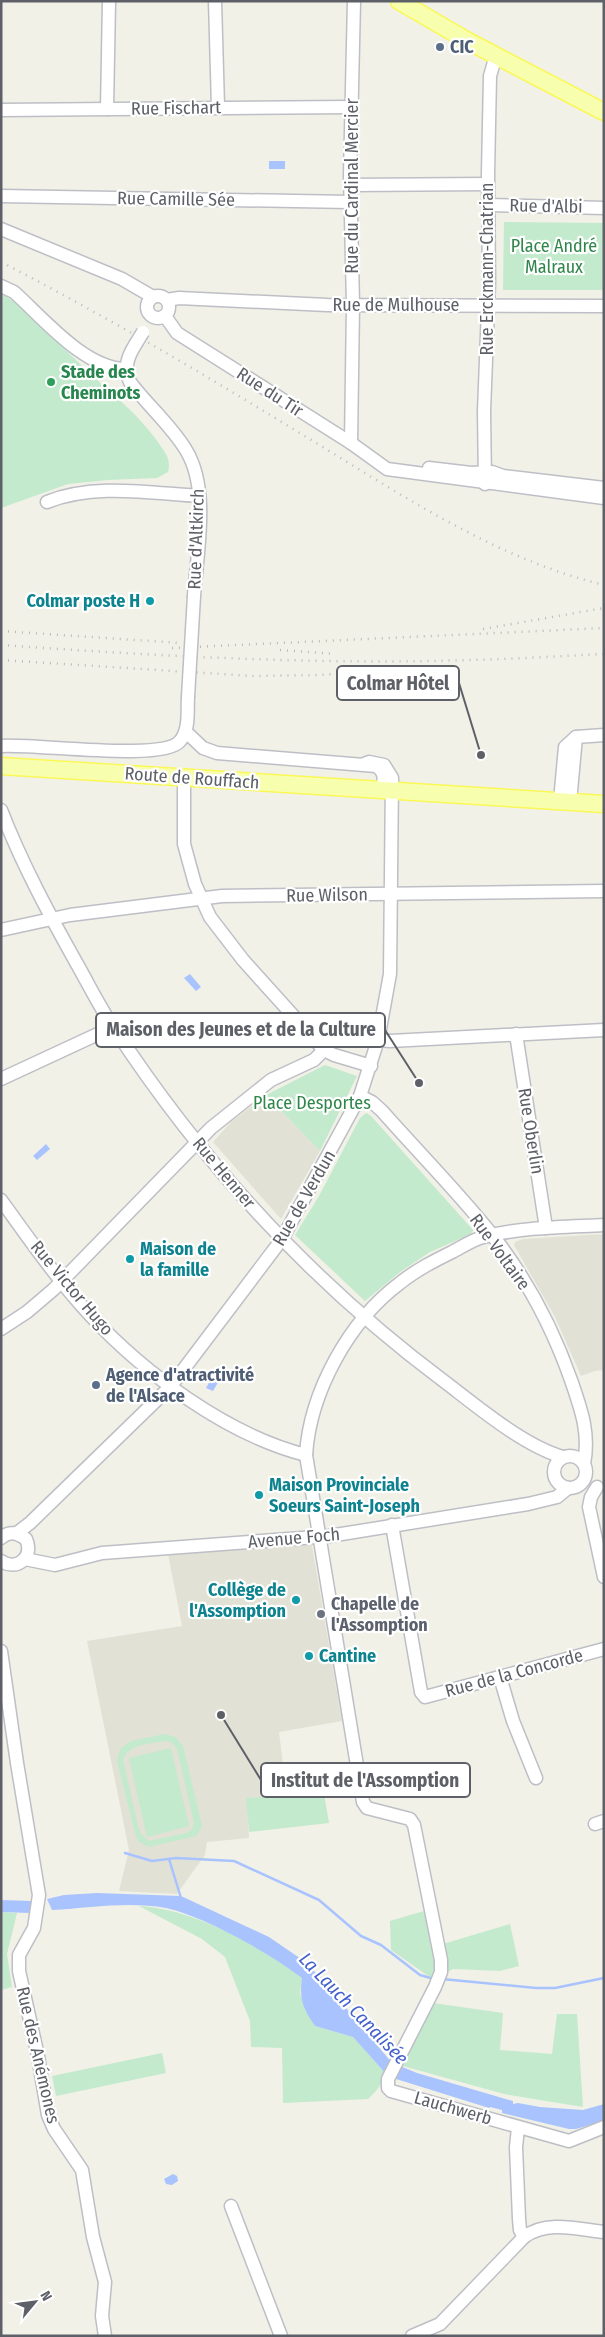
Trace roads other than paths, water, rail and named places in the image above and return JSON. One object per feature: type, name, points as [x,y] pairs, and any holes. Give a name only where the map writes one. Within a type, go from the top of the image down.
[{"type":"main road","points":[[399,1],[604,112]]},
{"type":"main road","name":"Route de Rouffach","points":[[1,766],[604,804]]},
{"type":"street","points":[[107,109],[109,1]]},
{"type":"street","points":[[215,1],[218,107]]},
{"type":"street","name":"Rue du Cardinal Mercier","points":[[351,443],[353,305],[350,202],[352,1]]},
{"type":"street","name":"Rue Erckmann-Chatrian","points":[[484,478],[484,411],[489,305],[488,184],[490,76],[496,54]]},
{"type":"street","name":"Rue Fischart","points":[[1,110],[351,107]]},
{"type":"street","points":[[350,185],[488,184]]},
{"type":"street","name":"Rue Camille Sée","points":[[1,196],[350,202]]},
{"type":"street","name":"Rue d'Albi","points":[[488,205],[604,208]]},
{"type":"street","points":[[1,229],[122,279],[158,308],[129,354],[126,369],[106,366],[79,351],[14,292],[1,286]]},
{"type":"street","name":"Rue de Mulhouse","points":[[158,308],[189,299],[353,305],[604,306]]},
{"type":"street","name":"Rue du Tir","points":[[158,308],[177,333],[351,443],[387,469],[400,472],[484,478],[604,498]]},
{"type":"street","name":"Rue d'Altkirch","points":[[126,369],[130,382],[186,451],[195,468],[199,496],[186,732]]},
{"type":"street","name":"Rue du Tir","points":[[484,478],[503,476],[604,488]]},
{"type":"street","points":[[47,502],[67,494],[98,491],[199,496]]},
{"type":"street","name":"Route de Rouffach","points":[[1,746],[97,751],[160,749],[178,744],[186,732],[203,748],[216,753],[376,766],[385,770],[384,778],[387,790]]},
{"type":"street","points":[[565,802],[576,737],[604,735]]},
{"type":"street","points":[[184,778],[184,844],[195,884],[210,917],[242,960],[324,1050],[334,1055],[371,1066]]},
{"type":"street","name":"Rue de Verdun","points":[[15,1540],[30,1523],[171,1386],[282,1239],[360,1096],[378,1040],[390,974],[392,894],[387,790]]},
{"type":"street","name":"Rue Henner","points":[[1,810],[13,840],[51,919],[113,1027],[197,1142],[282,1239],[364,1318],[483,1411],[546,1452],[563,1460],[579,1459],[584,1472]]},
{"type":"street","name":"Rue Wilson","points":[[1,930],[51,919],[222,896],[604,892]]},
{"type":"street","points":[[1,1079],[80,1044],[113,1027]]},
{"type":"street","points":[[378,1040],[390,1042],[604,1030]]},
{"type":"street","name":"Rue Oberlin","points":[[516,1034],[546,1228]]},
{"type":"street","points":[[1,1329],[28,1312],[62,1282],[197,1142],[244,1100],[271,1080],[314,1060],[324,1050]]},
{"type":"street","name":"Rue Voltaire","points":[[360,1096],[372,1102],[382,1111],[493,1236],[531,1294],[560,1352],[583,1413],[587,1429],[584,1472]]},
{"type":"street","name":"Rue Victor Hugo","points":[[1,1200],[62,1282],[117,1341],[171,1386],[233,1425],[282,1449],[306,1455]]},
{"type":"street","points":[[318,1536],[306,1455],[308,1436],[318,1401],[332,1368],[352,1333],[364,1318],[398,1284],[427,1264],[483,1237],[546,1228],[604,1225]]},
{"type":"street","points":[[544,1499],[556,1480],[563,1460],[586,1442]]},
{"type":"street","points":[[584,1472],[601,1485],[591,1497],[589,1507],[604,1577]]},
{"type":"street","name":"Avenue Foch","points":[[15,1540],[43,1562],[55,1565],[102,1553],[318,1536],[528,1504],[557,1497],[584,1472]]},
{"type":"street","points":[[556,1480],[561,1486],[568,1488]]},
{"type":"street","name":"Rue de la Concorde","points":[[392,1525],[421,1692],[425,1697],[604,1649]]},
{"type":"street","name":"Lauchwerb","points":[[318,1536],[363,1802],[367,1808],[410,1819],[414,1825],[441,1960],[439,1977],[388,2083],[391,2091],[569,2141],[604,2127]]},
{"type":"street","points":[[3,1566],[20,1564],[15,1540]]},
{"type":"street","name":"Rue des Anémones","points":[[1,1651],[39,1895],[34,1928],[19,1954],[19,1971],[38,2056],[48,2115],[54,2129],[82,2170],[93,2237],[105,2282],[102,2316],[105,2336]]},
{"type":"street","points":[[500,1677],[513,1721],[536,1778]]},
{"type":"street","points":[[518,2128],[516,2147],[519,2218],[520,2230],[524,2237]]},
{"type":"street","points":[[231,2206],[281,2336]]},
{"type":"street","points":[[412,2336],[440,2324],[524,2237],[534,2230],[544,2227],[604,2232]]},
{"type":"water","points":[[269,161],[285,161],[285,169],[269,169]]},
{"type":"water","points":[[190,974],[201,987],[196,991],[184,978]]},
{"type":"water","points":[[46,1144],[50,1149],[37,1160],[33,1156]]},
{"type":"water","points":[[218,1375],[220,1379],[213,1391],[206,1388],[213,1376]]},
{"type":"water","points":[[97,1893],[181,1896],[269,1937],[304,1961],[321,1978],[392,2063],[387,2075],[353,2037],[315,2026],[303,2004],[301,1992],[302,1978],[237,1937],[199,1919],[166,1908],[123,1905],[52,1910],[47,1899],[64,1895]]},
{"type":"water","points":[[1,1900],[32,1901],[30,1913],[1,1912]]},
{"type":"water","points":[[400,2066],[417,2073],[513,2101],[513,2104],[583,2110],[604,2104],[604,2121],[576,2129],[569,2129],[502,2113],[502,2110],[489,2108],[393,2078]]},
{"type":"water","points":[[173,2174],[177,2176],[178,2181],[172,2185],[166,2184],[164,2179]]},
{"type":"waterway","points":[[125,1853],[152,1861],[176,1858],[234,1861],[319,1900],[361,1936],[381,1945],[420,1975],[434,1979]]},
{"type":"waterway","points":[[169,1859],[181,1898]]},
{"type":"waterway","points":[[442,1979],[536,1988],[555,1988],[604,1978]]},
{"type":"railway","points":[[1,262],[154,346],[448,522],[524,558],[563,573],[604,585]]},
{"type":"railway","points":[[483,629],[604,608]]},
{"type":"railway","points":[[172,648],[604,628]]},
{"type":"railway","points":[[1,631],[181,643]]},
{"type":"railway","points":[[1,645],[177,656],[354,661],[488,660],[604,654]]},
{"type":"railway","points":[[280,650],[335,654]]},
{"type":"railway","points":[[1,660],[252,676],[320,675],[425,667]]},
{"type":"place","name":"CIC","points":[[440,47]]},
{"type":"place","name":"Stade des Cheminots","points":[[51,382]]},
{"type":"place","name":"Colmar poste H","points":[[150,601]]},
{"type":"place","name":"Colmar Hôtel","points":[[481,755]]},
{"type":"place","name":"Maison des Jeunes et de la Culture","points":[[419,1083]]},
{"type":"place","name":"Maison de la famille","points":[[130,1259]]},
{"type":"place","name":"Agence d'atractivité de l'Alsace","points":[[96,1385]]},
{"type":"place","name":"Maison Provinciale Soeurs Saint-Joseph","points":[[259,1495]]},
{"type":"place","name":"Collège de l'Assomption","points":[[296,1600]]},
{"type":"place","name":"Chapelle de l'Assomption","points":[[321,1614]]},
{"type":"place","name":"Cantine","points":[[309,1656]]},
{"type":"place","name":"Institut de l'Assomption","points":[[221,1715]]},
{"type":"park label","name":"Place André Malraux","points":[[554,256]]},
{"type":"park label","name":"Place Desportes","points":[[312,1103]]},
{"type":"water label","name":"La Lauch Canalisée","points":[[354,2008]]}]
